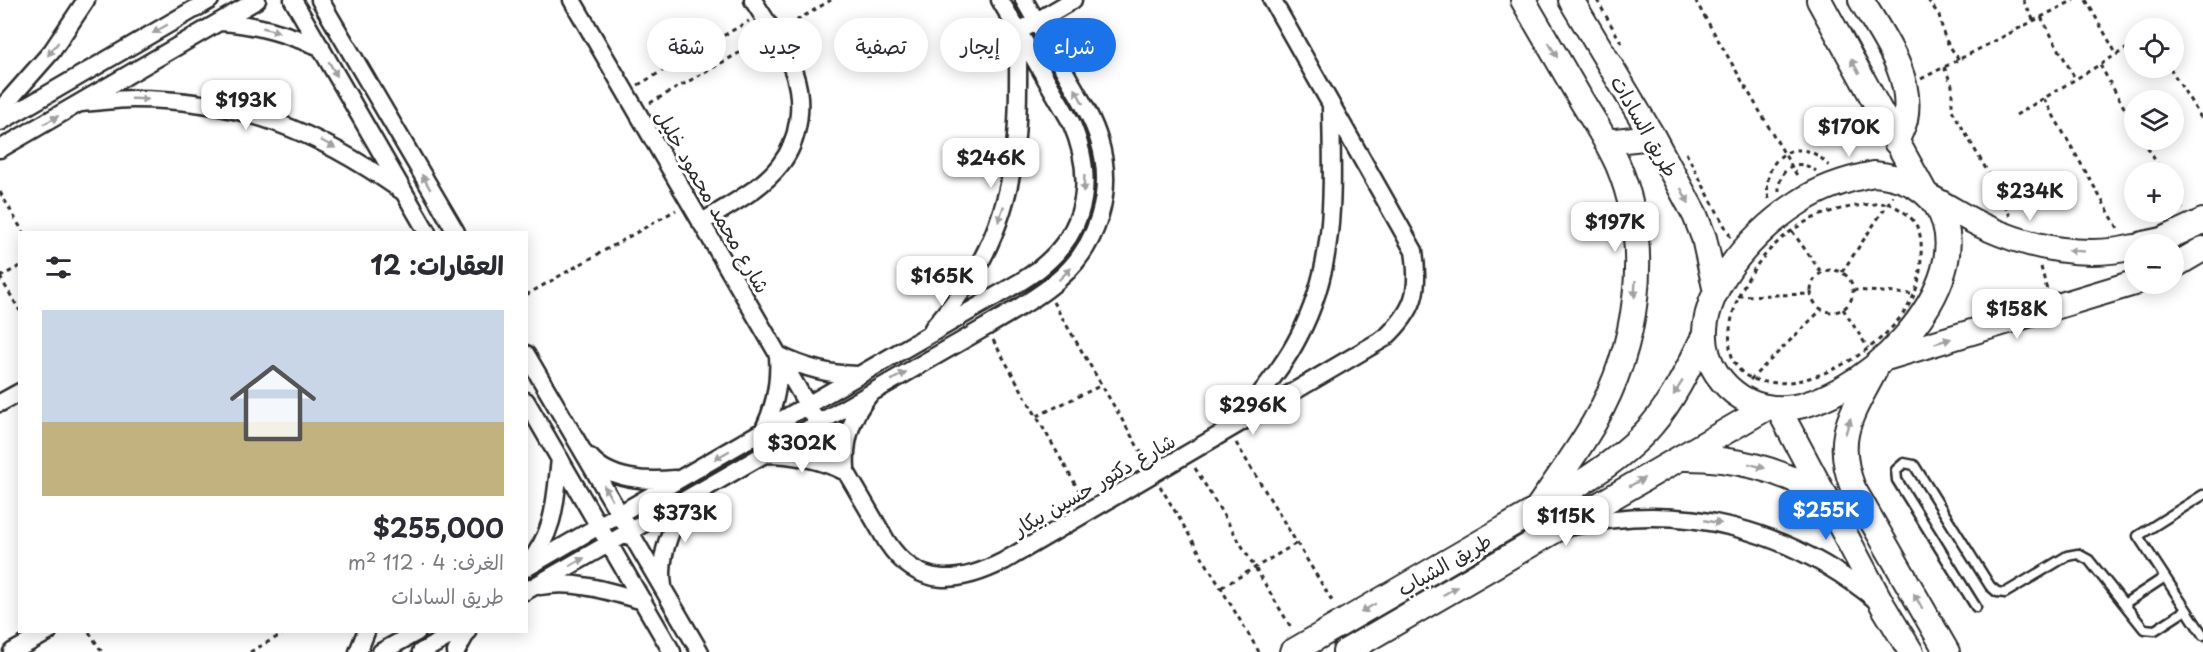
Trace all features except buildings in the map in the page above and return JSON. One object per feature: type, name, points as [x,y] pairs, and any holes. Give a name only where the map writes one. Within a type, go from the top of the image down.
[{"type":"main road","points":[[1523,0],[1606,142],[1618,167],[1633,228],[1636,273],[1631,326],[1616,378],[1594,423],[1536,510]]},
{"type":"main road","name":"طريق السادات","points":[[1571,0],[1653,137],[1695,215],[1723,295]]},
{"type":"main road","points":[[1819,0],[1919,189],[1941,213],[1948,232],[1948,253],[1923,295],[1904,339],[1878,357],[1854,382],[1828,396],[1800,405],[1773,408],[1751,402],[1743,387],[1723,382],[1713,369],[1707,352],[1704,336],[1705,320],[1723,295],[1732,265],[1751,241],[1799,202],[1827,188],[1856,178],[1874,174],[1892,175],[1919,189],[1986,227],[2029,244],[2062,250],[2096,252],[2124,248]]},
{"type":"main road","points":[[1861,0],[1898,63],[1905,88],[1904,121],[1896,142]]},
{"type":"main road","points":[[1606,142],[1653,137]]},
{"type":"main road","points":[[2175,234],[2203,221]]},
{"type":"main road","points":[[2184,260],[2203,249]]},
{"type":"main road","points":[[1947,652],[1853,488],[1846,471],[1845,434],[1849,420],[1878,357],[2124,286]]},
{"type":"main road","name":"طريق الشباب","points":[[1297,649],[1536,510],[1631,447],[1670,400],[1685,376],[1704,336]]},
{"type":"main road","points":[[1773,408],[1825,495],[1883,606],[1911,652]]},
{"type":"main road","name":"طريق الشباب","points":[[1345,652],[1678,458],[1773,408]]},
{"type":"main road","points":[[1678,458],[1704,458],[1755,465],[1795,479],[1825,495]]},
{"type":"street","points":[[0,110],[52,51],[86,0]]},
{"type":"street","points":[[0,149],[257,0]]},
{"type":"street","points":[[293,0],[426,231]]},
{"type":"street","points":[[320,0],[455,231]]},
{"type":"street","name":"شارع محمد محمود خليل","points":[[572,0],[817,422]]},
{"type":"street","points":[[1000,0],[1010,18]]},
{"type":"street","points":[[1024,0],[1034,18]]},
{"type":"street","points":[[1041,18],[1074,0]]},
{"type":"street","name":"شارع دكتور حسين بيكار","points":[[817,422],[895,554],[910,567],[927,575],[946,579],[966,578],[984,572],[1091,511],[1385,338],[1400,325],[1410,310],[1416,290],[1417,272],[1414,251],[1272,0]]},
{"type":"street","points":[[0,122],[209,1]]},
{"type":"street","points":[[218,22],[269,28],[321,47]]},
{"type":"street","points":[[528,566],[1040,270],[1055,256],[1068,240],[1077,222],[1086,182],[1084,161],[1079,141],[1060,102],[1021,37]]},
{"type":"street","points":[[701,223],[761,183],[780,165],[792,144],[798,121],[799,96],[793,72]]},
{"type":"street","points":[[927,336],[963,291],[981,262],[995,232],[1014,168],[1018,134],[1018,72]]},
{"type":"street","points":[[530,589],[817,422],[986,327],[1047,290],[1075,263],[1088,245],[1097,225],[1106,182],[1104,160],[1095,128],[1066,72]]},
{"type":"street","points":[[82,103],[130,99],[179,100],[227,108],[320,139],[362,162],[402,190]]},
{"type":"street","points":[[1233,427],[1283,363],[1299,337],[1322,280],[1331,220],[1331,103]]},
{"type":"street","points":[[762,431],[770,417],[778,387],[778,355],[801,366],[825,373],[858,375]]},
{"type":"street","points":[[528,357],[700,652]]},
{"type":"street","points":[[763,454],[789,454],[814,459],[846,472],[845,454],[853,419],[862,403],[874,390]]},
{"type":"street","points":[[0,403],[18,393]]},
{"type":"street","points":[[528,404],[672,652]]},
{"type":"street","points":[[580,446],[594,462],[614,473],[648,480],[682,478]]},
{"type":"street","points":[[528,564],[546,538],[552,519],[560,459]]},
{"type":"street","points":[[664,590],[661,571],[664,551],[671,531],[691,495]]},
{"type":"street","points":[[1551,531],[1590,522],[1629,517],[1669,517],[1708,521],[1746,530],[1801,551],[1852,581],[1883,606]]},
{"type":"street","points":[[530,589],[555,584],[577,584],[598,587],[643,601]]},
{"type":"street","points":[[0,650],[17,650],[46,633]]},
{"type":"street","points":[[358,652],[366,633]]},
{"type":"street","points":[[421,652],[455,633]]},
{"type":"street","points":[[456,652],[466,633]]},
{"type":"street","points":[[381,652],[408,638]]},
{"type":"lane","points":[[1976,607],[1897,480],[1896,470],[1904,463],[1914,465],[1993,590],[2005,592],[2067,556],[2078,554],[2090,560],[2144,629],[2155,630],[2186,610]]},
{"type":"lane","points":[[2203,495],[2138,536],[2203,635]]},
{"type":"lane","points":[[2124,604],[2165,577]]},
{"type":"path","points":[[800,18],[831,0]]},
{"type":"path","points":[[1597,0],[1626,50]]},
{"type":"path","points":[[1695,0],[1784,154],[1791,166],[1799,180],[1830,168],[1822,157],[1810,151],[1797,150],[1784,154],[1774,162],[1768,173],[1766,186],[1769,199],[1778,217],[1821,272]]},
{"type":"path","points":[[1928,0],[1939,15],[1945,39],[1959,60]]},
{"type":"path","points":[[2023,0],[2034,21]]},
{"type":"path","points":[[1905,88],[2034,21],[2065,2],[2074,0]]},
{"type":"path","points":[[2086,0],[2117,55]]},
{"type":"path","points":[[625,92],[757,7]]},
{"type":"path","points":[[2041,17],[2076,80]]},
{"type":"path","points":[[2016,115],[2124,50]]},
{"type":"path","points":[[636,111],[738,54]]},
{"type":"path","points":[[2100,65],[2124,107]]},
{"type":"path","points":[[1944,68],[1952,85],[1952,110],[2029,244],[2052,308]]},
{"type":"path","points":[[2176,78],[2203,121]]},
{"type":"path","points":[[2044,99],[2128,234]]},
{"type":"path","points":[[1684,149],[1730,236],[1736,229]]},
{"type":"path","points":[[1789,186],[1779,192],[1779,182],[1783,172],[1791,166],[1801,164],[1810,166],[1818,172]]},
{"type":"path","points":[[1778,217],[1816,217],[1843,208],[1888,203],[1919,189]]},
{"type":"path","points":[[0,192],[22,231]]},
{"type":"path","points":[[528,294],[690,202]]},
{"type":"path","points":[[1842,272],[1888,203]]},
{"type":"path","points":[[1878,357],[1886,334],[1923,295],[1922,243],[1918,225],[1906,211],[1888,203]]},
{"type":"path","points":[[1723,295],[1748,277],[1775,244],[1778,217]]},
{"type":"path","points":[[18,267],[0,277],[18,308]]},
{"type":"path","points":[[1828,269],[1842,272],[1848,277],[1853,290],[1852,297],[1843,309],[1836,312],[1822,309],[1813,300],[1812,282],[1821,272],[1828,269]]},
{"type":"path","points":[[1047,290],[1259,652]]},
{"type":"path","points":[[1853,290],[1923,295]]},
{"type":"path","points":[[1723,295],[1811,294]]},
{"type":"path","points":[[1723,295],[1732,319],[1728,342],[1731,356],[1739,369],[1743,387]]},
{"type":"path","points":[[1743,387],[1822,309]]},
{"type":"path","points":[[1843,309],[1878,357]]},
{"type":"path","points":[[986,327],[1091,511]]},
{"type":"path","points":[[1743,387],[1783,384],[1801,380],[1844,364],[1878,357]]},
{"type":"path","points":[[1037,416],[1102,386]]},
{"type":"path","points":[[1233,427],[1344,622]]},
{"type":"path","points":[[1187,454],[1255,568],[1297,649]]},
{"type":"path","points":[[1222,587],[1297,543]]},
{"type":"path","points":[[90,633],[102,652]]},
{"type":"path","points":[[250,652],[284,633]]}]
